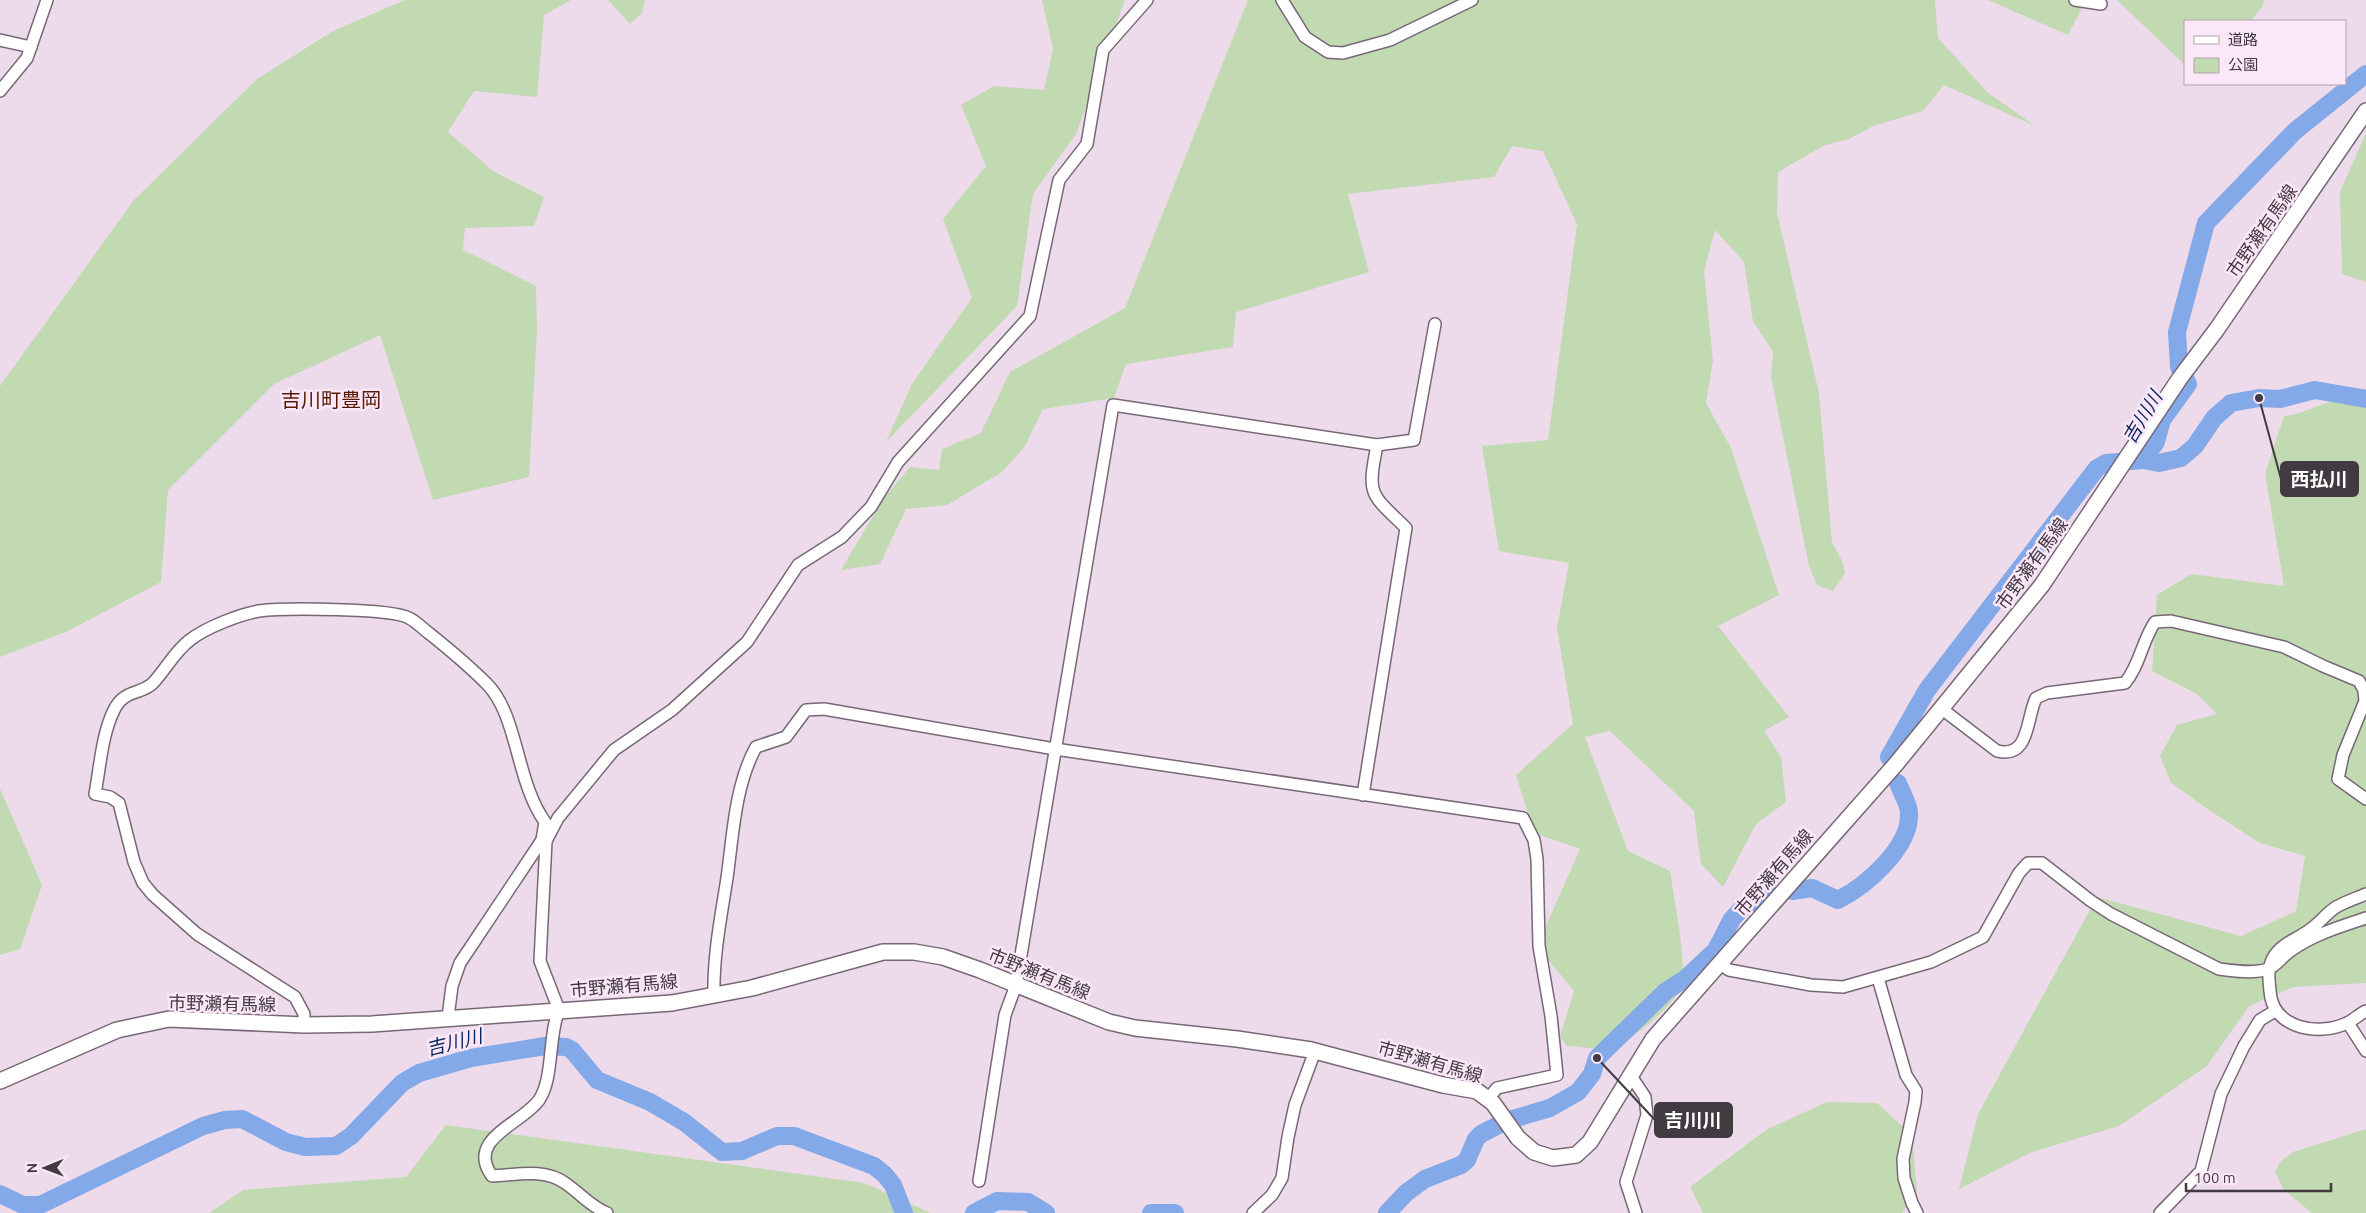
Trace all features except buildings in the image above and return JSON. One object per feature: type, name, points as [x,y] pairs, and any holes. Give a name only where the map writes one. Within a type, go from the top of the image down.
[{"type":"main road","name":"市野瀬有馬線","points":[[0,1081],[95,1038],[144,1023],[170,1019],[304,1025],[372,1024],[448,1017],[557,1016],[672,1003],[714,996],[785,980],[882,952],[914,952],[943,957],[1109,1022],[1135,1028],[1237,1039],[1315,1051],[1444,1085],[1477,1091],[1490,1101],[1518,1138],[1534,1152],[1552,1158],[1576,1155],[1590,1142],[1653,1039],[1942,709],[2042,585],[2183,374],[2314,190],[2366,111]]},
{"type":"street","points":[[0,92],[27,58],[47,0]]},
{"type":"street","points":[[448,1017],[452,986],[460,963],[558,818],[614,750],[672,710],[747,642],[798,565],[842,537],[871,507],[898,462],[1030,316],[1059,180],[1087,144],[1103,50],[1147,0]]},
{"type":"street","points":[[1282,0],[1304,37],[1328,52],[1343,53],[1390,40],[1472,0]]},
{"type":"street","points":[[2075,0],[2102,4]]},
{"type":"street","points":[[0,40],[31,47]]},
{"type":"street","points":[[979,1181],[1005,1015],[1016,985],[1113,405],[1377,445],[1414,440],[1436,324]]},
{"type":"street","points":[[1363,795],[1406,528],[1376,500],[1372,492],[1371,474],[1377,445]]},
{"type":"street","points":[[304,1025],[304,1014],[294,997],[197,934],[153,895],[143,883],[134,862],[119,803],[110,798],[95,794],[106,737],[114,710],[124,696],[152,685],[178,651],[191,639],[223,623],[259,611],[316,609],[393,612],[409,618],[461,659],[493,691],[508,724],[530,796],[546,822],[540,961],[557,1016],[551,1060],[538,1102],[521,1118],[494,1136],[487,1150],[486,1168],[492,1176],[534,1173],[552,1176],[607,1213]]},
{"type":"street","points":[[1942,709],[1997,751],[2007,754],[2015,751],[2022,744],[2030,711],[2036,698],[2047,693],[2125,683],[2133,673],[2150,629],[2155,622],[2171,621],[2284,647],[2322,666],[2359,681],[2364,690],[2365,701],[2343,754],[2338,780],[2366,799]]},
{"type":"street","points":[[714,996],[717,949],[735,819],[750,758],[756,747],[786,737],[806,710],[824,709],[1055,749],[1523,818],[1534,840],[1537,859],[1539,946],[1550,1016],[1556,1075],[1497,1088],[1490,1101]]},
{"type":"street","points":[[1720,964],[1729,970],[1811,985],[1843,987],[1931,962],[1983,937],[2019,873],[2028,863],[2042,863],[2104,910],[2192,957],[2218,969],[2236,972],[2269,969],[2289,951],[2328,930],[2366,918]]},
{"type":"street","points":[[2366,894],[2337,906],[2311,930],[2297,936],[2280,948],[2273,958],[2269,969],[2270,1002],[2275,1011],[2287,1022],[2305,1028],[2320,1030],[2348,1023],[2366,1011]]},
{"type":"street","points":[[1878,978],[1906,1075],[1916,1091],[1903,1159],[1904,1178],[1917,1213]]},
{"type":"street","points":[[2160,1213],[2201,1171],[2221,1094],[2244,1046],[2260,1020],[2275,1011]]},
{"type":"street","points":[[2348,1023],[2366,1051]]},
{"type":"street","points":[[1253,1213],[1272,1195],[1282,1178],[1295,1105],[1315,1051]]},
{"type":"street","points":[[1631,1076],[1645,1097],[1647,1115],[1626,1182],[1636,1213]]},
{"type":"green space","points":[[405,0],[571,0],[544,15],[537,97],[474,91],[448,132],[493,171],[544,197],[534,226],[465,228],[463,250],[536,286],[537,331],[529,477],[433,500],[380,335],[274,384],[168,490],[161,582],[68,631],[0,657],[0,386],[134,200],[257,79],[333,31]]},
{"type":"green space","points":[[608,0],[645,0],[642,13],[630,24]]},
{"type":"green space","points":[[1042,0],[1125,0],[1076,134],[1033,194],[1017,306],[886,442],[912,384],[972,298],[943,219],[986,166],[961,105],[994,86],[1044,90],[1053,49]]},
{"type":"green space","points":[[1248,0],[1935,0],[1938,38],[1987,92],[2035,126],[1944,85],[1923,111],[1873,126],[1849,139],[1823,146],[1778,172],[1777,213],[1819,393],[1832,542],[1842,561],[1845,573],[1833,591],[1817,585],[1809,566],[1771,377],[1773,352],[1753,321],[1744,262],[1715,230],[1704,271],[1713,361],[1706,403],[1731,448],[1779,595],[1718,626],[1789,717],[1764,731],[1781,757],[1786,802],[1756,824],[1723,887],[1701,864],[1694,811],[1610,731],[1585,737],[1628,851],[1670,871],[1681,942],[1683,970],[1679,990],[1665,1009],[1645,1027],[1617,1045],[1599,1048],[1567,1046],[1560,1036],[1574,991],[1537,946],[1580,849],[1534,833],[1516,775],[1573,724],[1557,628],[1569,563],[1499,551],[1482,446],[1548,440],[1577,224],[1543,151],[1512,146],[1494,177],[1348,194],[1369,272],[1236,312],[1233,347],[1126,364],[1114,398],[1043,409],[1025,446],[1002,472],[947,505],[906,509],[880,564],[841,570],[883,499],[910,467],[939,470],[942,449],[981,433],[1010,372],[1125,308]]},
{"type":"green space","points":[[1988,0],[2086,0],[2068,35]]},
{"type":"green space","points":[[2117,0],[2264,0],[2263,5],[2252,20],[2184,20],[2184,64]]},
{"type":"green space","points":[[2366,133],[2366,282],[2342,274],[2340,192]]},
{"type":"green space","points":[[2366,389],[2366,983],[2293,987],[2249,1006],[2207,1066],[2119,1126],[2032,1152],[1959,1189],[1978,1114],[2097,897],[2241,936],[2296,911],[2305,856],[2260,843],[2171,783],[2160,756],[2177,725],[2217,714],[2197,694],[2152,671],[2157,595],[2191,574],[2284,586],[2265,474],[2284,416],[2296,414]]},
{"type":"green space","points":[[0,789],[42,885],[20,949],[0,955]]},
{"type":"green space","points":[[1827,1102],[1877,1103],[1912,1135],[1917,1192],[1902,1213],[1703,1213],[1690,1187],[1766,1130]]},
{"type":"green space","points":[[446,1125],[864,1183],[931,1213],[209,1213],[243,1190],[406,1177]]},
{"type":"green space","points":[[2366,1129],[2366,1213],[2312,1213],[2284,1190],[2275,1172],[2280,1162],[2293,1152]]},
{"type":"waterway","name":"吉川川","points":[[1889,757],[1927,690],[2097,468],[2106,463],[2143,460],[2156,442],[2162,420],[2188,384],[2179,367],[2177,332],[2206,223],[2295,131],[2366,74]]},
{"type":"waterway","points":[[2143,460],[2159,463],[2181,458],[2195,446],[2214,418],[2231,403],[2259,398],[2280,399],[2315,390],[2366,399]]},
{"type":"waterway","name":"吉川川","points":[[1792,891],[1812,888],[1838,900],[1861,885],[1885,864],[1903,839],[1908,826],[1909,809],[1898,783]]},
{"type":"waterway","name":"吉川川","points":[[1387,1213],[1406,1193],[1425,1179],[1461,1165],[1467,1160],[1476,1139],[1481,1134],[1506,1121],[1550,1108],[1578,1092],[1592,1074],[1597,1058],[1666,991],[1685,979],[1716,950],[1732,919],[1744,906],[1772,894]]},
{"type":"waterway","name":"吉川川","points":[[0,1194],[23,1205],[40,1205],[203,1126],[225,1120],[242,1119],[286,1142],[305,1147],[336,1146],[351,1136],[402,1083],[419,1073],[471,1058],[545,1046],[566,1047],[572,1050],[597,1080],[650,1102],[684,1122],[722,1152],[742,1151],[777,1136],[794,1136],[874,1166],[893,1185],[904,1213]]},
{"type":"waterway","name":"吉川川","points":[[974,1213],[997,1201],[1028,1202],[1046,1213]]},
{"type":"waterway","name":"吉川川","points":[[1151,1213],[1175,1213]]},
{"type":"place","name":"西払川","points":[[2259,398]]},
{"type":"place","name":"吉川川","points":[[1597,1058]]},
{"type":"district","name":"吉川町豊岡","points":[[331,400]]}]
